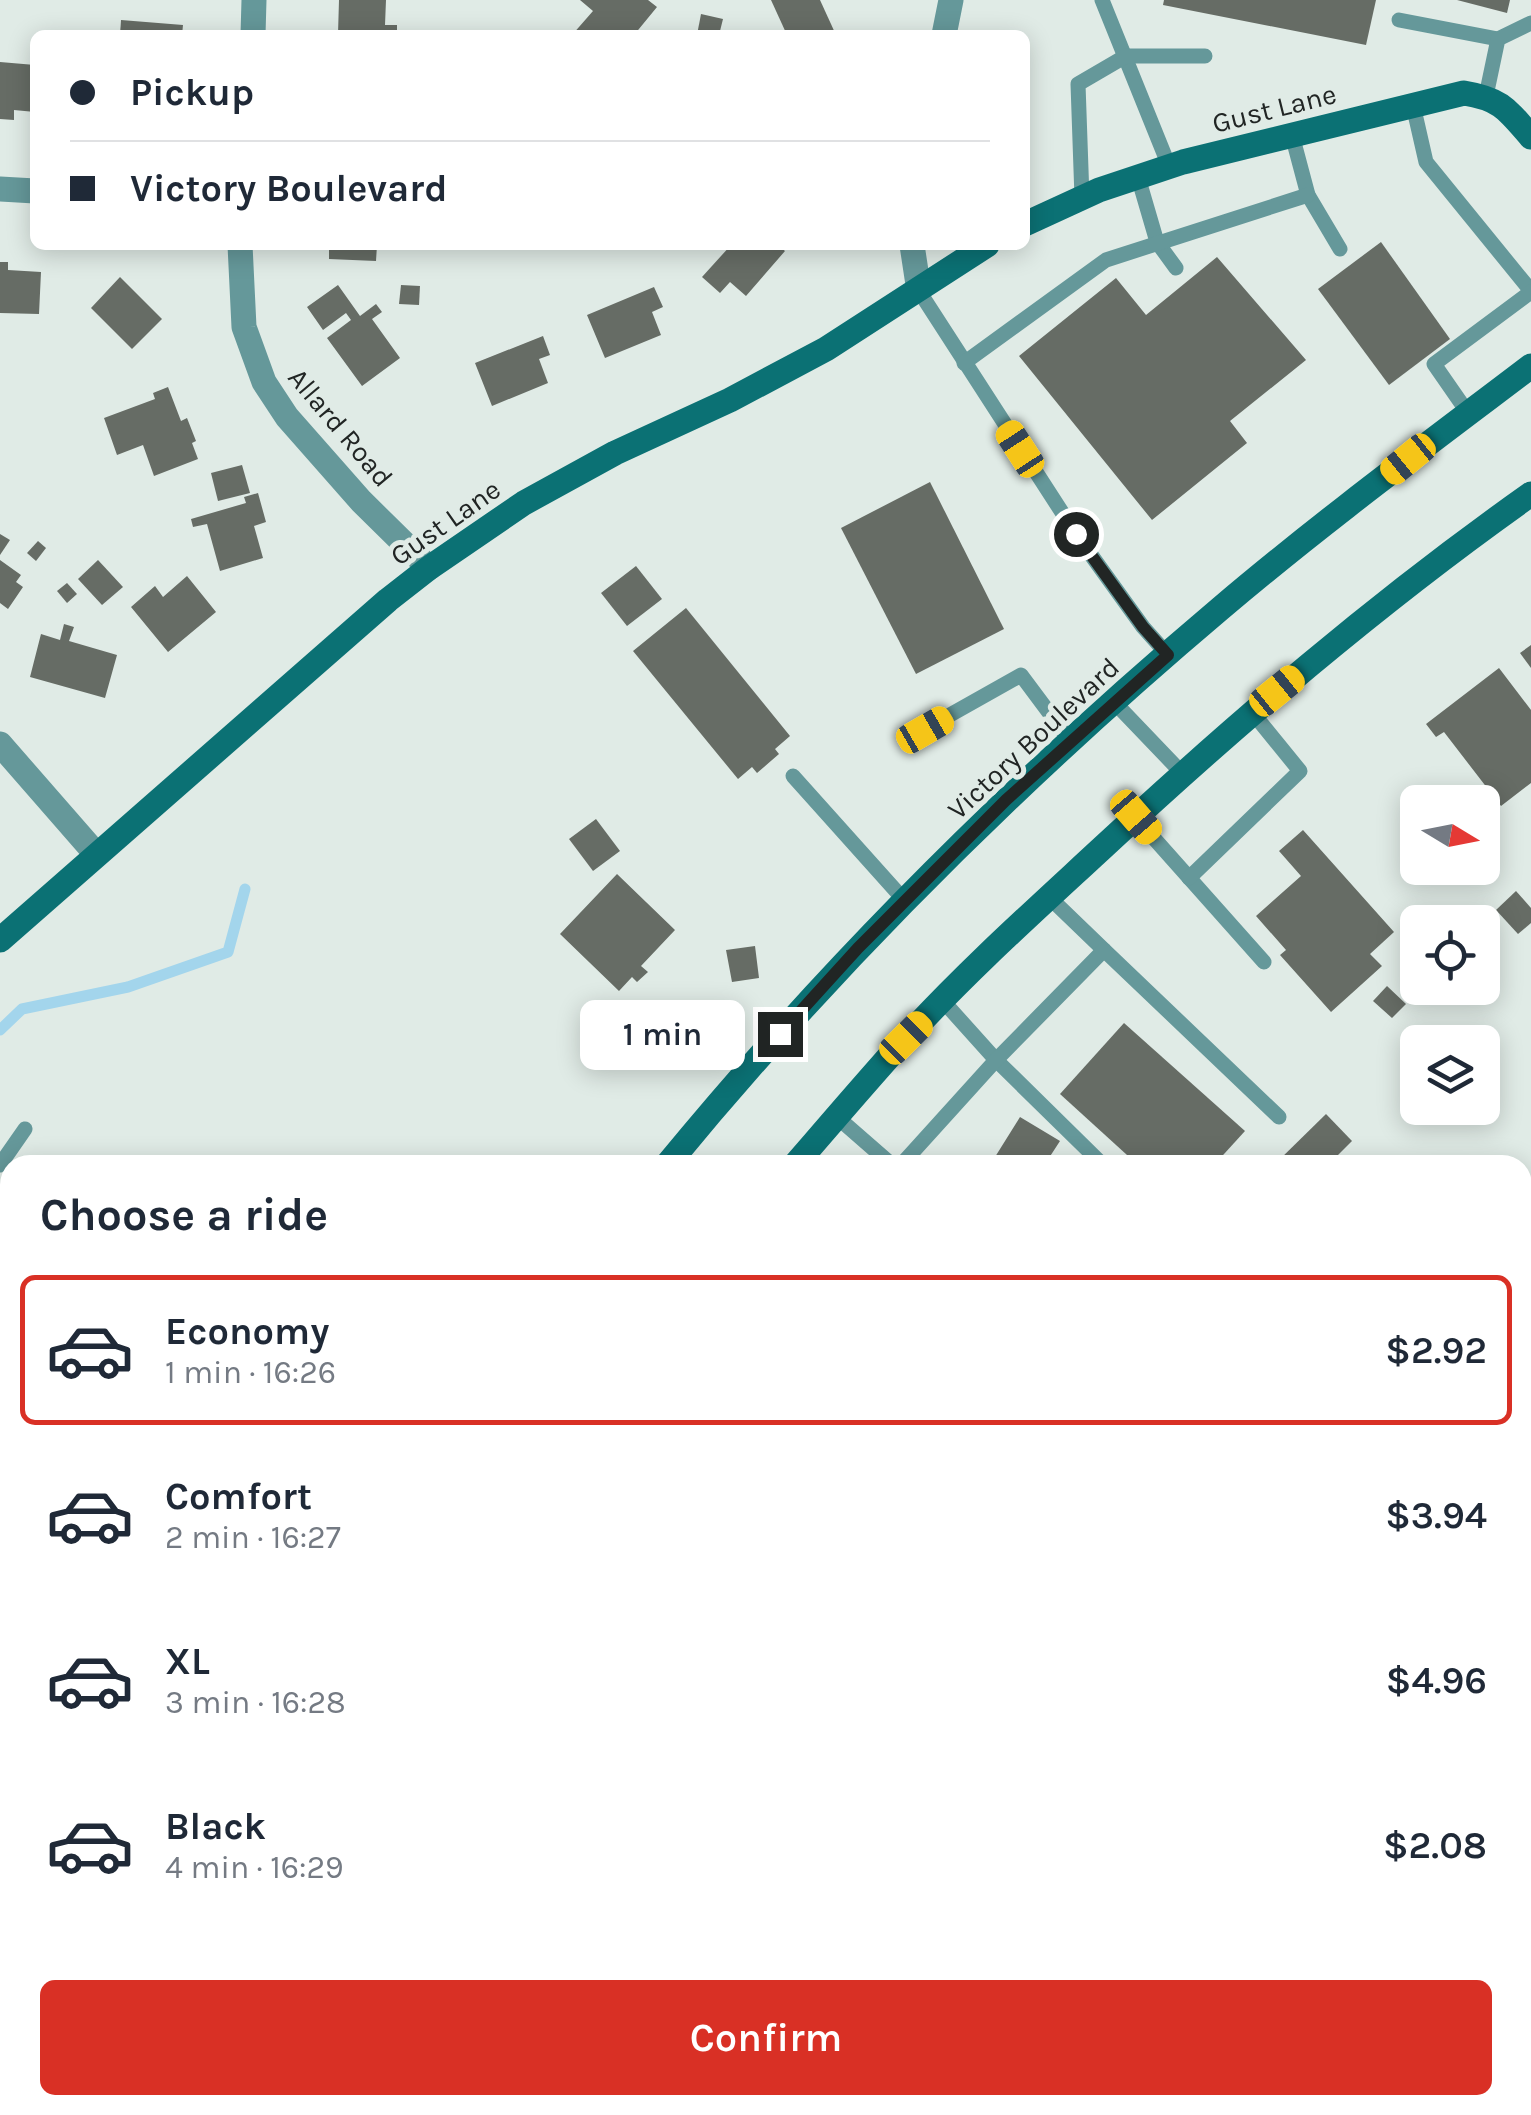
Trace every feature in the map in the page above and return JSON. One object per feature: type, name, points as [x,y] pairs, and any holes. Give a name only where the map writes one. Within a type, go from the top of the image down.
[{"type":"main road","name":"Gust Lane","points":[[1030,222],[1169,166],[1464,93],[1486,96]]},
{"type":"main road","points":[[1486,96],[1507,108],[1531,136]]},
{"type":"main road","name":"Gust Lane","points":[[0,940],[429,568],[524,503],[615,452],[730,400],[826,349],[980,250]]},
{"type":"main road","name":"Victory Boulevard","points":[[675,1155],[858,948],[1006,800],[1237,594],[1531,366]]},
{"type":"main road","points":[[803,1155],[906,1038],[1182,773],[1378,608],[1531,494]]},
{"type":"street","points":[[253,30],[254,0]]},
{"type":"street","points":[[945,30],[951,0]]},
{"type":"street","points":[[0,190],[30,191]]},
{"type":"street","name":"Allard Road","points":[[240,250],[244,327],[264,382],[287,416],[361,501],[429,568]]},
{"type":"street","points":[[913,250],[919,291]]},
{"type":"street","points":[[0,744],[96,854]]},
{"type":"lane","points":[[1102,0],[1169,166]]},
{"type":"lane","points":[[1398,20],[1498,40],[1531,23]]},
{"type":"lane","points":[[1486,96],[1498,40]]},
{"type":"lane","points":[[1082,198],[1078,84],[1126,56],[1205,56]]},
{"type":"lane","points":[[1414,105],[1426,162],[1531,291],[1434,364],[1468,413]]},
{"type":"lane","points":[[1292,135],[1308,195],[1340,249]]},
{"type":"lane","points":[[1138,178],[1157,242],[1176,268]]},
{"type":"lane","points":[[964,363],[1106,260],[1308,195]]},
{"type":"lane","points":[[919,291],[1076,534],[1168,655]]},
{"type":"lane","points":[[925,730],[1020,675],[1071,742]]},
{"type":"lane","points":[[1115,702],[1182,773]]},
{"type":"lane","points":[[1189,878],[1300,771],[1252,712]]},
{"type":"lane","points":[[793,776],[905,901]]},
{"type":"lane","points":[[1136,817],[1264,962]]},
{"type":"lane","points":[[1049,897],[1279,1117]]},
{"type":"lane","points":[[910,1155],[1104,950]]},
{"type":"lane","points":[[943,1001],[996,1060],[1093,1155]]},
{"type":"lane","points":[[837,1116],[881,1155]]},
{"type":"lane","points":[[7,1155],[25,1130]]},
{"type":"building","points":[[339,0],[386,0],[385,25],[397,25],[397,30],[338,30]]},
{"type":"building","points":[[580,0],[648,0],[657,7],[638,30],[576,30],[593,11]]},
{"type":"building","points":[[771,0],[820,0],[834,30],[785,30]]},
{"type":"building","points":[[1164,0],[1376,0],[1366,45],[1163,5]]},
{"type":"building","points":[[1457,0],[1510,0],[1507,13]]},
{"type":"building","points":[[701,14],[723,19],[720,30],[698,30]]},
{"type":"building","points":[[121,20],[183,25],[182,30],[120,30]]},
{"type":"building","points":[[0,62],[30,65],[30,112],[14,110],[14,120],[0,119]]},
{"type":"building","points":[[1381,242],[1450,339],[1389,385],[1318,289]]},
{"type":"building","points":[[329,250],[377,250],[376,261],[329,259]]},
{"type":"building","points":[[726,250],[785,251],[746,296],[730,282],[720,293],[702,277]]},
{"type":"building","points":[[1217,257],[1306,360],[1230,421],[1247,443],[1152,520],[1019,356],[1116,278],[1146,315]]},
{"type":"building","points":[[0,262],[8,262],[8,270],[41,272],[39,314],[0,313]]},
{"type":"building","points":[[120,277],[162,319],[132,349],[91,308]]},
{"type":"building","points":[[338,285],[360,316],[376,304],[382,312],[372,319],[400,358],[362,386],[327,338],[351,320],[346,313],[323,330],[307,307]]},
{"type":"building","points":[[401,285],[420,286],[419,305],[399,304]]},
{"type":"building","points":[[654,287],[663,307],[652,312],[661,335],[605,358],[587,315]]},
{"type":"building","points":[[543,336],[550,355],[539,359],[548,383],[492,406],[475,363]]},
{"type":"building","points":[[168,387],[181,421],[187,418],[198,459],[154,476],[143,445],[117,455],[104,418],[155,399],[153,393]]},
{"type":"building","points":[[242,465],[250,493],[218,501],[211,473]]},
{"type":"building","points":[[930,482],[1004,629],[916,674],[841,528]]},
{"type":"building","points":[[258,493],[266,522],[254,526],[263,558],[220,571],[207,524],[193,527],[191,519],[246,503],[244,497]]},
{"type":"building","points":[[0,534],[10,540],[0,555]]},
{"type":"building","points":[[38,541],[46,548],[36,561],[27,553]]},
{"type":"building","points":[[0,560],[21,575],[16,582],[23,587],[8,609],[0,603]]},
{"type":"building","points":[[98,560],[123,587],[102,605],[78,579]]},
{"type":"building","points":[[636,566],[662,599],[627,626],[601,593]]},
{"type":"building","points":[[187,576],[216,612],[168,652],[131,607],[155,586],[163,597]]},
{"type":"building","points":[[67,583],[77,594],[67,603],[57,591]]},
{"type":"building","points":[[686,608],[790,736],[775,749],[779,754],[757,773],[752,767],[738,779],[633,651]]},
{"type":"building","points":[[64,624],[74,627],[69,641],[117,655],[105,698],[30,677],[41,634],[60,640]]},
{"type":"building","points":[[1531,645],[1531,668],[1520,653]]},
{"type":"building","points":[[1499,668],[1531,710],[1531,783],[1501,806],[1500,785],[1485,785],[1444,732],[1436,737],[1426,724]]},
{"type":"building","points":[[596,819],[620,851],[593,871],[569,839]]},
{"type":"building","points":[[1303,830],[1394,932],[1370,954],[1382,966],[1331,1012],[1280,955],[1286,950],[1256,916],[1301,876],[1279,851]]},
{"type":"building","points":[[617,874],[675,930],[641,966],[648,972],[637,982],[632,977],[619,991],[560,934]]},
{"type":"building","points":[[1516,891],[1531,908],[1531,923],[1518,934],[1500,914],[1500,906]]},
{"type":"building","points":[[755,946],[759,978],[732,982],[726,950]]},
{"type":"building","points":[[1387,986],[1400,998],[1400,1005],[1405,1005],[1392,1018],[1373,1001]]},
{"type":"building","points":[[1124,1023],[1245,1131],[1223,1155],[1127,1155],[1060,1094]]},
{"type":"building","points":[[1326,1114],[1352,1141],[1338,1155],[1284,1155]]},
{"type":"building","points":[[1020,1117],[1060,1141],[1051,1155],[996,1155]]},
{"type":"waterway","points":[[0,1030],[22,1009],[128,987],[228,952],[245,889]]},
{"type":"route","points":[[780,1034],[858,948],[1006,800],[1168,655],[1076,534]]}]
